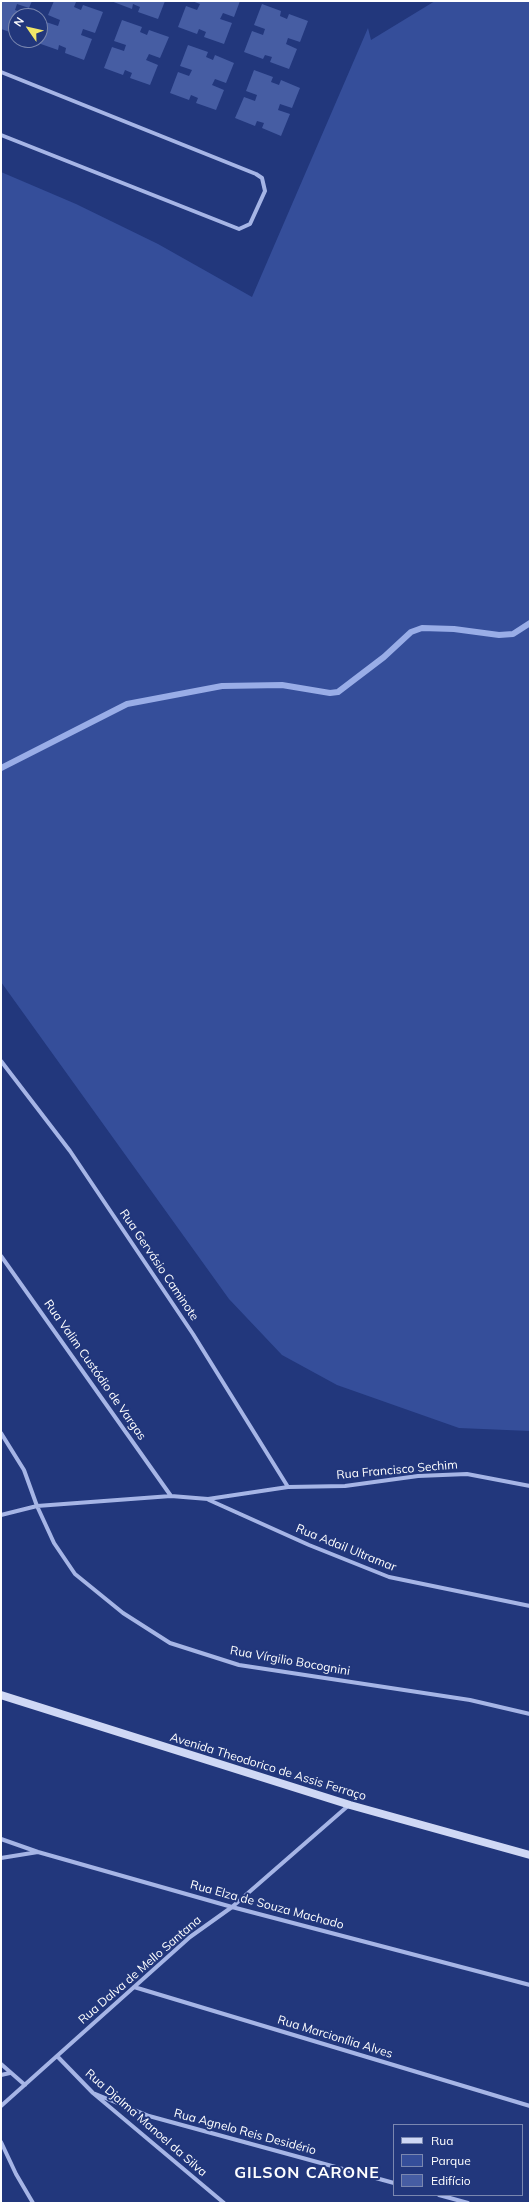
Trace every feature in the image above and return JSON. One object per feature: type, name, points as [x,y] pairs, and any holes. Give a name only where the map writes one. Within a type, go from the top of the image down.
[{"type":"street","points":[[1,72],[256,174],[262,178],[265,191],[250,224],[239,229],[1,135]]},
{"type":"street","name":"Rua Gervásio Caminote","points":[[1,1061],[74,1157],[193,1334],[288,1487]]},
{"type":"street","name":"Rua Valim Custódio de Vargas","points":[[1,1256],[171,1496]]},
{"type":"street","name":"Rua Vírgilio Bocognini","points":[[1,1433],[24,1470],[36,1506],[54,1543],[75,1574],[123,1613],[170,1643],[239,1665],[470,1700],[530,1714]]},
{"type":"street","name":"Rua Francisco Sechim","points":[[208,1499],[288,1487],[345,1486],[418,1476],[467,1474],[530,1486]]},
{"type":"street","points":[[1,1515],[36,1506],[171,1496],[208,1499]]},
{"type":"street","name":"Rua Adail Ultramar","points":[[208,1499],[309,1545],[389,1577],[530,1606]]},
{"type":"street","name":"Avenida Theodorico de Assis Ferraço","points":[[1,1695],[350,1805],[530,1854]]},
{"type":"street","name":"Rua Dalva de Mello Santana","points":[[1,2106],[190,1937],[232,1907],[350,1805]]},
{"type":"street","name":"Rua Elza de Souza Machado","points":[[1,1839],[38,1852],[232,1907],[530,1984]]},
{"type":"street","points":[[1,1858],[38,1852]]},
{"type":"street","name":"Rua Marcionília Alves","points":[[134,1987],[530,2106]]},
{"type":"street","name":"Rua Djalma Manoel da Silva","points":[[57,2056],[93,2094],[224,2203]]},
{"type":"street","points":[[1,2064],[25,2085]]},
{"type":"street","points":[[1,2074],[10,2073]]},
{"type":"street","name":"Rua Agnelo Reis Desidério","points":[[93,2094],[149,2116],[393,2183]]},
{"type":"street","points":[[1,2142],[32,2203]]},
{"type":"street","points":[[443,2196],[468,2203]]},
{"type":"green space","points":[[435,1],[530,1],[530,1431],[459,1428],[337,1385],[282,1355],[229,1299],[1,982],[1,172],[76,204],[158,244],[252,297],[368,28],[371,40]]},
{"type":"building","points":[[1,1],[32,1],[29,8],[17,4],[16,8],[8,8],[8,31],[1,29]]},
{"type":"building","points":[[54,1],[73,1],[76,2],[74,7],[81,10],[83,5],[103,12],[95,33],[83,29],[81,35],[92,39],[84,60],[65,53],[66,48],[59,45],[58,50],[48,46],[48,23],[58,26],[60,20],[48,15]]},
{"type":"building","points":[[111,1],[165,1],[158,19],[138,12],[140,7],[133,4],[132,9]]},
{"type":"building","points":[[192,1],[240,1],[234,17],[223,13],[220,19],[232,23],[224,44],[204,37],[206,32],[199,29],[197,34],[178,27],[186,6],[197,10],[200,4]]},
{"type":"building","points":[[262,4],[281,11],[280,16],[287,19],[289,14],[308,21],[300,42],[288,38],[286,44],[297,49],[289,69],[270,62],[272,57],[265,55],[263,59],[244,52],[252,31],[263,35],[265,29],[254,25]]},
{"type":"building","points":[[122,20],[142,27],[140,32],[147,35],[149,30],[169,37],[160,58],[149,54],[146,60],[158,65],[150,85],[130,78],[132,73],[125,70],[123,75],[104,68],[112,47],[124,51],[126,45],[114,41]]},
{"type":"building","points":[[188,45],[208,52],[206,57],[213,60],[215,55],[234,63],[226,83],[215,79],[212,85],[224,90],[216,110],[196,103],[198,98],[191,95],[189,100],[170,93],[178,72],[189,76],[192,70],[180,66]]},
{"type":"building","points":[[254,70],[273,77],[271,82],[279,85],[281,80],[300,88],[292,108],[280,104],[278,110],[290,114],[281,136],[262,128],[264,123],[257,121],[255,126],[235,118],[244,97],[255,101],[257,95],[246,91]]},
{"type":"waterway","points":[[1,768],[127,704],[222,686],[282,685],[330,693],[338,692],[384,657],[411,632],[422,628],[454,629],[499,635],[513,634],[530,623]]},
{"type":"district","name":"GILSON CARONE","points":[[307,2173]]}]
